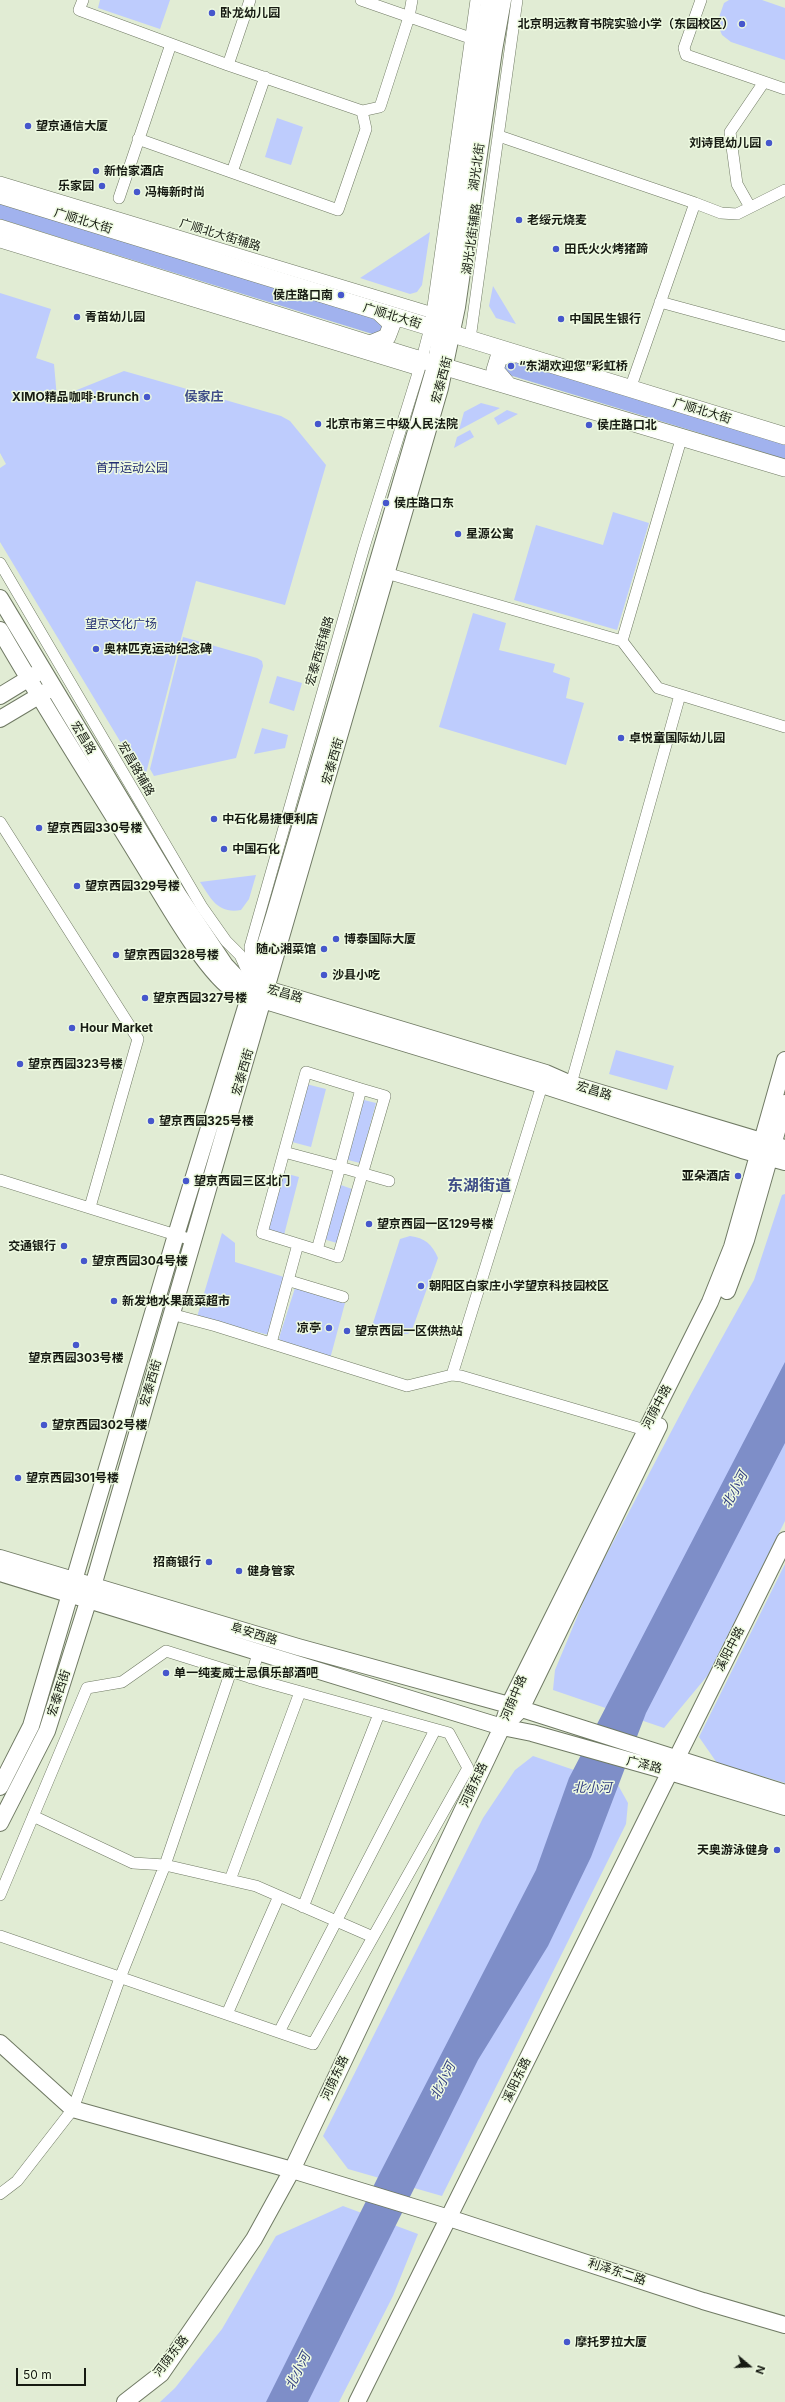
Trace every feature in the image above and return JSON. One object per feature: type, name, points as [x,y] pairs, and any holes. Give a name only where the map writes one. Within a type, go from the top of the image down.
[{"type":"main road","name":"广顺北大街","points":[[0,195],[379,312],[439,326],[470,339],[516,354],[785,436]]},
{"type":"main road","points":[[0,228],[431,364],[506,384],[785,468]]},
{"type":"main road","points":[[370,344],[387,337],[392,324],[379,312]]},
{"type":"main road","points":[[506,384],[495,370],[499,357],[516,354]]},
{"type":"street","points":[[83,0],[79,10],[228,65],[362,111],[380,107],[409,17],[412,0]]},
{"type":"street","points":[[228,65],[250,0]]},
{"type":"street","points":[[361,0],[483,42]]},
{"type":"street","points":[[0,242],[431,364],[439,326],[483,42],[476,0]]},
{"type":"street","name":"湖光北街","points":[[439,326],[489,0]]},
{"type":"street","name":"湖光北街","points":[[483,42],[503,0]]},
{"type":"street","name":"湖光北街辅路","points":[[470,339],[518,0]]},
{"type":"street","points":[[700,0],[684,48],[686,54],[785,89]]},
{"type":"street","points":[[119,198],[171,44]]},
{"type":"street","points":[[232,172],[265,77]]},
{"type":"street","points":[[750,207],[737,184],[730,132],[764,82]]},
{"type":"street","points":[[138,139],[338,210],[366,129],[362,111]]},
{"type":"street","points":[[499,136],[721,213],[736,214],[785,190]]},
{"type":"street","name":"广顺北大街辅路","points":[[0,182],[439,326]]},
{"type":"street","points":[[630,389],[695,203]]},
{"type":"street","points":[[660,302],[785,336]]},
{"type":"street","name":"宏泰西街","points":[[0,1787],[31,1726],[176,1235],[258,992],[386,573],[439,326]]},
{"type":"street","name":"宏泰西街","points":[[0,1823],[47,1731],[91,1593],[192,1240],[258,992],[431,364]]},
{"type":"street","points":[[622,641],[682,436]]},
{"type":"street","name":"宏昌路辅路","points":[[0,563],[202,907],[226,941],[240,955],[258,992]]},
{"type":"street","points":[[386,573],[622,641],[658,688],[785,727]]},
{"type":"street","name":"宏昌路","points":[[0,598],[42,670],[46,692],[225,965],[240,981],[258,992],[544,1079],[571,1084],[769,1149]]},
{"type":"street","name":"宏昌路","points":[[0,630],[28,680],[46,692]]},
{"type":"street","points":[[0,696],[42,670]]},
{"type":"street","points":[[0,719],[46,692]]},
{"type":"street","points":[[571,1084],[680,695]]},
{"type":"street","points":[[0,822],[138,1039],[90,1207]]},
{"type":"street","name":"河荫中路","points":[[502,1727],[515,1707],[721,1304],[746,1240],[769,1149],[770,1117],[785,1060]]},
{"type":"street","points":[[306,1072],[361,1089],[385,1096],[338,1257],[262,1233],[306,1072]]},
{"type":"street","points":[[452,1375],[544,1079]]},
{"type":"street","name":"宏昌路","points":[[544,1079],[615,1110],[769,1149]]},
{"type":"street","points":[[316,1250],[361,1089]]},
{"type":"street","name":"河荫中路","points":[[515,1707],[645,1430],[696,1332],[722,1274],[785,1103]]},
{"type":"street","points":[[769,1149],[785,1162]]},
{"type":"street","points":[[284,1152],[389,1181]]},
{"type":"street","points":[[0,1180],[192,1240]]},
{"type":"street","points":[[271,1343],[290,1281],[298,1244]]},
{"type":"street","points":[[290,1281],[343,1297]]},
{"type":"street","points":[[171,1314],[271,1343],[407,1386],[452,1375],[645,1430]]},
{"type":"street","name":"溪阳中路","points":[[673,1765],[785,1540]]},
{"type":"street","name":"阜安西路","points":[[0,1558],[73,1587],[258,1653],[502,1727]]},
{"type":"street","name":"阜安西路","points":[[0,1574],[73,1587]]},
{"type":"street","name":"阜安西路","points":[[91,1593],[298,1647],[515,1707]]},
{"type":"street","points":[[0,1895],[87,1688],[122,1682],[166,1651],[251,1678],[450,1733],[468,1768],[313,2044],[0,1936]]},
{"type":"street","points":[[251,1678],[258,1653]]},
{"type":"street","points":[[0,2194],[17,2181],[73,2109],[120,1978],[164,1864],[231,1671]]},
{"type":"street","points":[[230,1880],[300,1692]]},
{"type":"street","name":"广泽路","points":[[515,1707],[645,1748],[673,1765],[785,1807]]},
{"type":"street","points":[[303,1907],[379,1714]]},
{"type":"street","name":"广泽路","points":[[502,1727],[638,1764],[673,1765],[785,1793]]},
{"type":"street","name":"河荫东路","points":[[126,2402],[161,2374],[254,2239],[292,2170],[502,1727]]},
{"type":"street","points":[[279,2032],[338,1922],[435,1730]]},
{"type":"street","name":"溪阳东路","points":[[357,2402],[673,1765]]},
{"type":"street","points":[[33,1816],[133,1863],[164,1864],[256,1886],[373,1936]]},
{"type":"street","points":[[226,2014],[279,1896]]},
{"type":"street","points":[[0,2043],[73,2109]]},
{"type":"street","name":"利泽东二路","points":[[73,2109],[292,2170],[449,2218],[703,2301],[785,2324]]},
{"type":"green space","points":[[100,0],[170,0],[160,29],[98,8]]},
{"type":"green space","points":[[729,0],[762,0],[785,8],[785,60],[731,42],[722,35],[717,23],[724,3]]},
{"type":"green space","points":[[277,118],[303,127],[291,165],[265,157]]},
{"type":"green space","points":[[430,232],[422,285],[417,292],[410,294],[360,278]]},
{"type":"green space","points":[[493,286],[516,324],[496,318],[489,306]]},
{"type":"green space","name":"首开运动公园","points":[[0,293],[51,309],[36,358],[54,364],[57,398],[124,371],[281,416],[290,421],[326,465],[285,605],[196,581],[144,781],[0,542],[0,468],[6,464],[0,453]]},
{"type":"green space","points":[[481,403],[500,408],[459,430],[464,412]]},
{"type":"green space","points":[[507,410],[518,414],[498,425],[494,418]]},
{"type":"green space","points":[[470,430],[474,437],[454,448],[457,437]]},
{"type":"green space","points":[[613,512],[649,523],[617,630],[514,600],[536,525],[603,545]]},
{"type":"green space","points":[[473,613],[506,623],[499,650],[555,664],[553,672],[570,678],[566,698],[584,703],[566,765],[439,727]]},
{"type":"green space","points":[[183,637],[257,658],[262,661],[263,666],[236,758],[154,776],[150,769]]},
{"type":"green space","points":[[277,676],[302,683],[294,711],[269,703]]},
{"type":"green space","points":[[262,728],[288,735],[285,748],[254,754]]},
{"type":"green space","points":[[256,875],[249,899],[241,910],[233,911],[226,910],[216,904],[200,882]]},
{"type":"green space","points":[[616,1050],[674,1066],[667,1090],[609,1074]]},
{"type":"green space","points":[[306,1084],[326,1089],[311,1147],[292,1142]]},
{"type":"green space","points":[[360,1099],[376,1103],[360,1163],[344,1159]]},
{"type":"green space","points":[[280,1172],[299,1177],[284,1235],[265,1230]]},
{"type":"green space","points":[[338,1184],[352,1189],[337,1243],[323,1239]]},
{"type":"green space","points":[[785,1194],[785,1521],[708,1675],[664,1728],[553,1690],[555,1670],[590,1586],[692,1392],[754,1280],[782,1195]]},
{"type":"green space","points":[[222,1233],[235,1243],[235,1262],[284,1277],[269,1335],[197,1317]]},
{"type":"green space","points":[[410,1236],[420,1238],[427,1242],[438,1258],[412,1330],[408,1334],[388,1334],[373,1323],[400,1239]]},
{"type":"green space","points":[[295,1288],[345,1303],[330,1359],[283,1344],[279,1338]]},
{"type":"green space","points":[[785,1564],[785,1783],[717,1763],[699,1737]]},
{"type":"green space","points":[[533,1756],[618,1785],[628,1803],[626,1824],[442,2196],[348,2169],[323,2136],[483,1818],[515,1770]]},
{"type":"green space","points":[[343,2206],[418,2234],[393,2296],[339,2402],[160,2402],[175,2388],[222,2329],[276,2236]]},
{"type":"shaded area","points":[[0,203],[383,321],[387,325],[379,336],[0,219]]},
{"type":"shaded area","points":[[510,360],[785,444],[785,459],[506,374],[500,369]]},
{"type":"water","name":"北小河","points":[[785,1362],[785,1443],[646,1713],[591,1857],[548,1946],[478,2060],[308,2402],[266,2402],[381,2171],[536,1870],[569,1778]]},
{"type":"place","name":"卧龙幼儿园","points":[[212,13]]},
{"type":"place","name":"北京明远教育书院实验小学（东园校区）","points":[[742,24]]},
{"type":"place","name":"望京通信大厦","points":[[28,126]]},
{"type":"place","name":"刘诗昆幼儿园","points":[[769,143]]},
{"type":"place","name":"新怡家酒店","points":[[96,171]]},
{"type":"place","name":"乐家园","points":[[102,186]]},
{"type":"place","name":"冯梅新时尚","points":[[137,192]]},
{"type":"place","name":"老绥元烧麦","points":[[519,220]]},
{"type":"place","name":"田氏火火烤猪蹄","points":[[556,249]]},
{"type":"place","name":"侯庄路口南","points":[[341,295]]},
{"type":"place","name":"青苗幼儿园","points":[[77,317]]},
{"type":"place","name":"中国民生银行","points":[[561,319]]},
{"type":"place","name":"“东湖欢迎您”彩虹桥","points":[[511,366]]},
{"type":"place","name":"XIMO精品咖啡·Brunch","points":[[147,397]]},
{"type":"place","name":"北京市第三中级人民法院","points":[[318,424]]},
{"type":"place","name":"侯庄路口北","points":[[589,425]]},
{"type":"place","name":"侯庄路口东","points":[[386,503]]},
{"type":"place","name":"星源公寓","points":[[458,534]]},
{"type":"place","name":"奥林匹克运动纪念碑","points":[[96,649]]},
{"type":"place","name":"卓悦童国际幼儿园","points":[[621,738]]},
{"type":"place","name":"中石化易捷便利店","points":[[214,819]]},
{"type":"place","name":"望京西园330号楼","points":[[39,828]]},
{"type":"place","name":"中国石化","points":[[224,849]]},
{"type":"place","name":"望京西园329号楼","points":[[77,886]]},
{"type":"place","name":"博泰国际大厦","points":[[336,939]]},
{"type":"place","name":"随心湘菜馆","points":[[324,949]]},
{"type":"place","name":"望京西园328号楼","points":[[116,955]]},
{"type":"place","name":"沙县小吃","points":[[324,975]]},
{"type":"place","name":"望京西园327号楼","points":[[145,998]]},
{"type":"place","name":"Hour Market","points":[[72,1028]]},
{"type":"place","name":"望京西园323号楼","points":[[20,1064]]},
{"type":"place","name":"望京西园325号楼","points":[[151,1121]]},
{"type":"place","name":"亚朵酒店","points":[[738,1176]]},
{"type":"place","name":"望京西园三区北门","points":[[186,1181]]},
{"type":"place","name":"望京西园一区129号楼","points":[[369,1224]]},
{"type":"place","name":"交通银行","points":[[64,1246]]},
{"type":"place","name":"望京西园304号楼","points":[[84,1261]]},
{"type":"place","name":"朝阳区白家庄小学望京科技园校区","points":[[421,1286]]},
{"type":"place","name":"新发地水果蔬菜超市","points":[[114,1301]]},
{"type":"place","name":"凉亭","points":[[329,1328]]},
{"type":"place","name":"望京西园一区供热站","points":[[347,1331]]},
{"type":"place","name":"望京西园303号楼","points":[[76,1345]]},
{"type":"place","name":"望京西园302号楼","points":[[44,1425]]},
{"type":"place","name":"望京西园301号楼","points":[[18,1478]]},
{"type":"place","name":"招商银行","points":[[209,1562]]},
{"type":"place","name":"健身管家","points":[[239,1571]]},
{"type":"place","name":"单一纯麦威士忌俱乐部酒吧","points":[[166,1673]]},
{"type":"place","name":"天奥游泳健身","points":[[777,1850]]},
{"type":"place","name":"摩托罗拉大厦","points":[[567,2342]]},
{"type":"district","name":"侯家庄","points":[[204,397]]},
{"type":"district","name":"东湖街道","points":[[479,1186]]},
{"type":"park label","name":"望京文化广场","points":[[121,624]]}]
